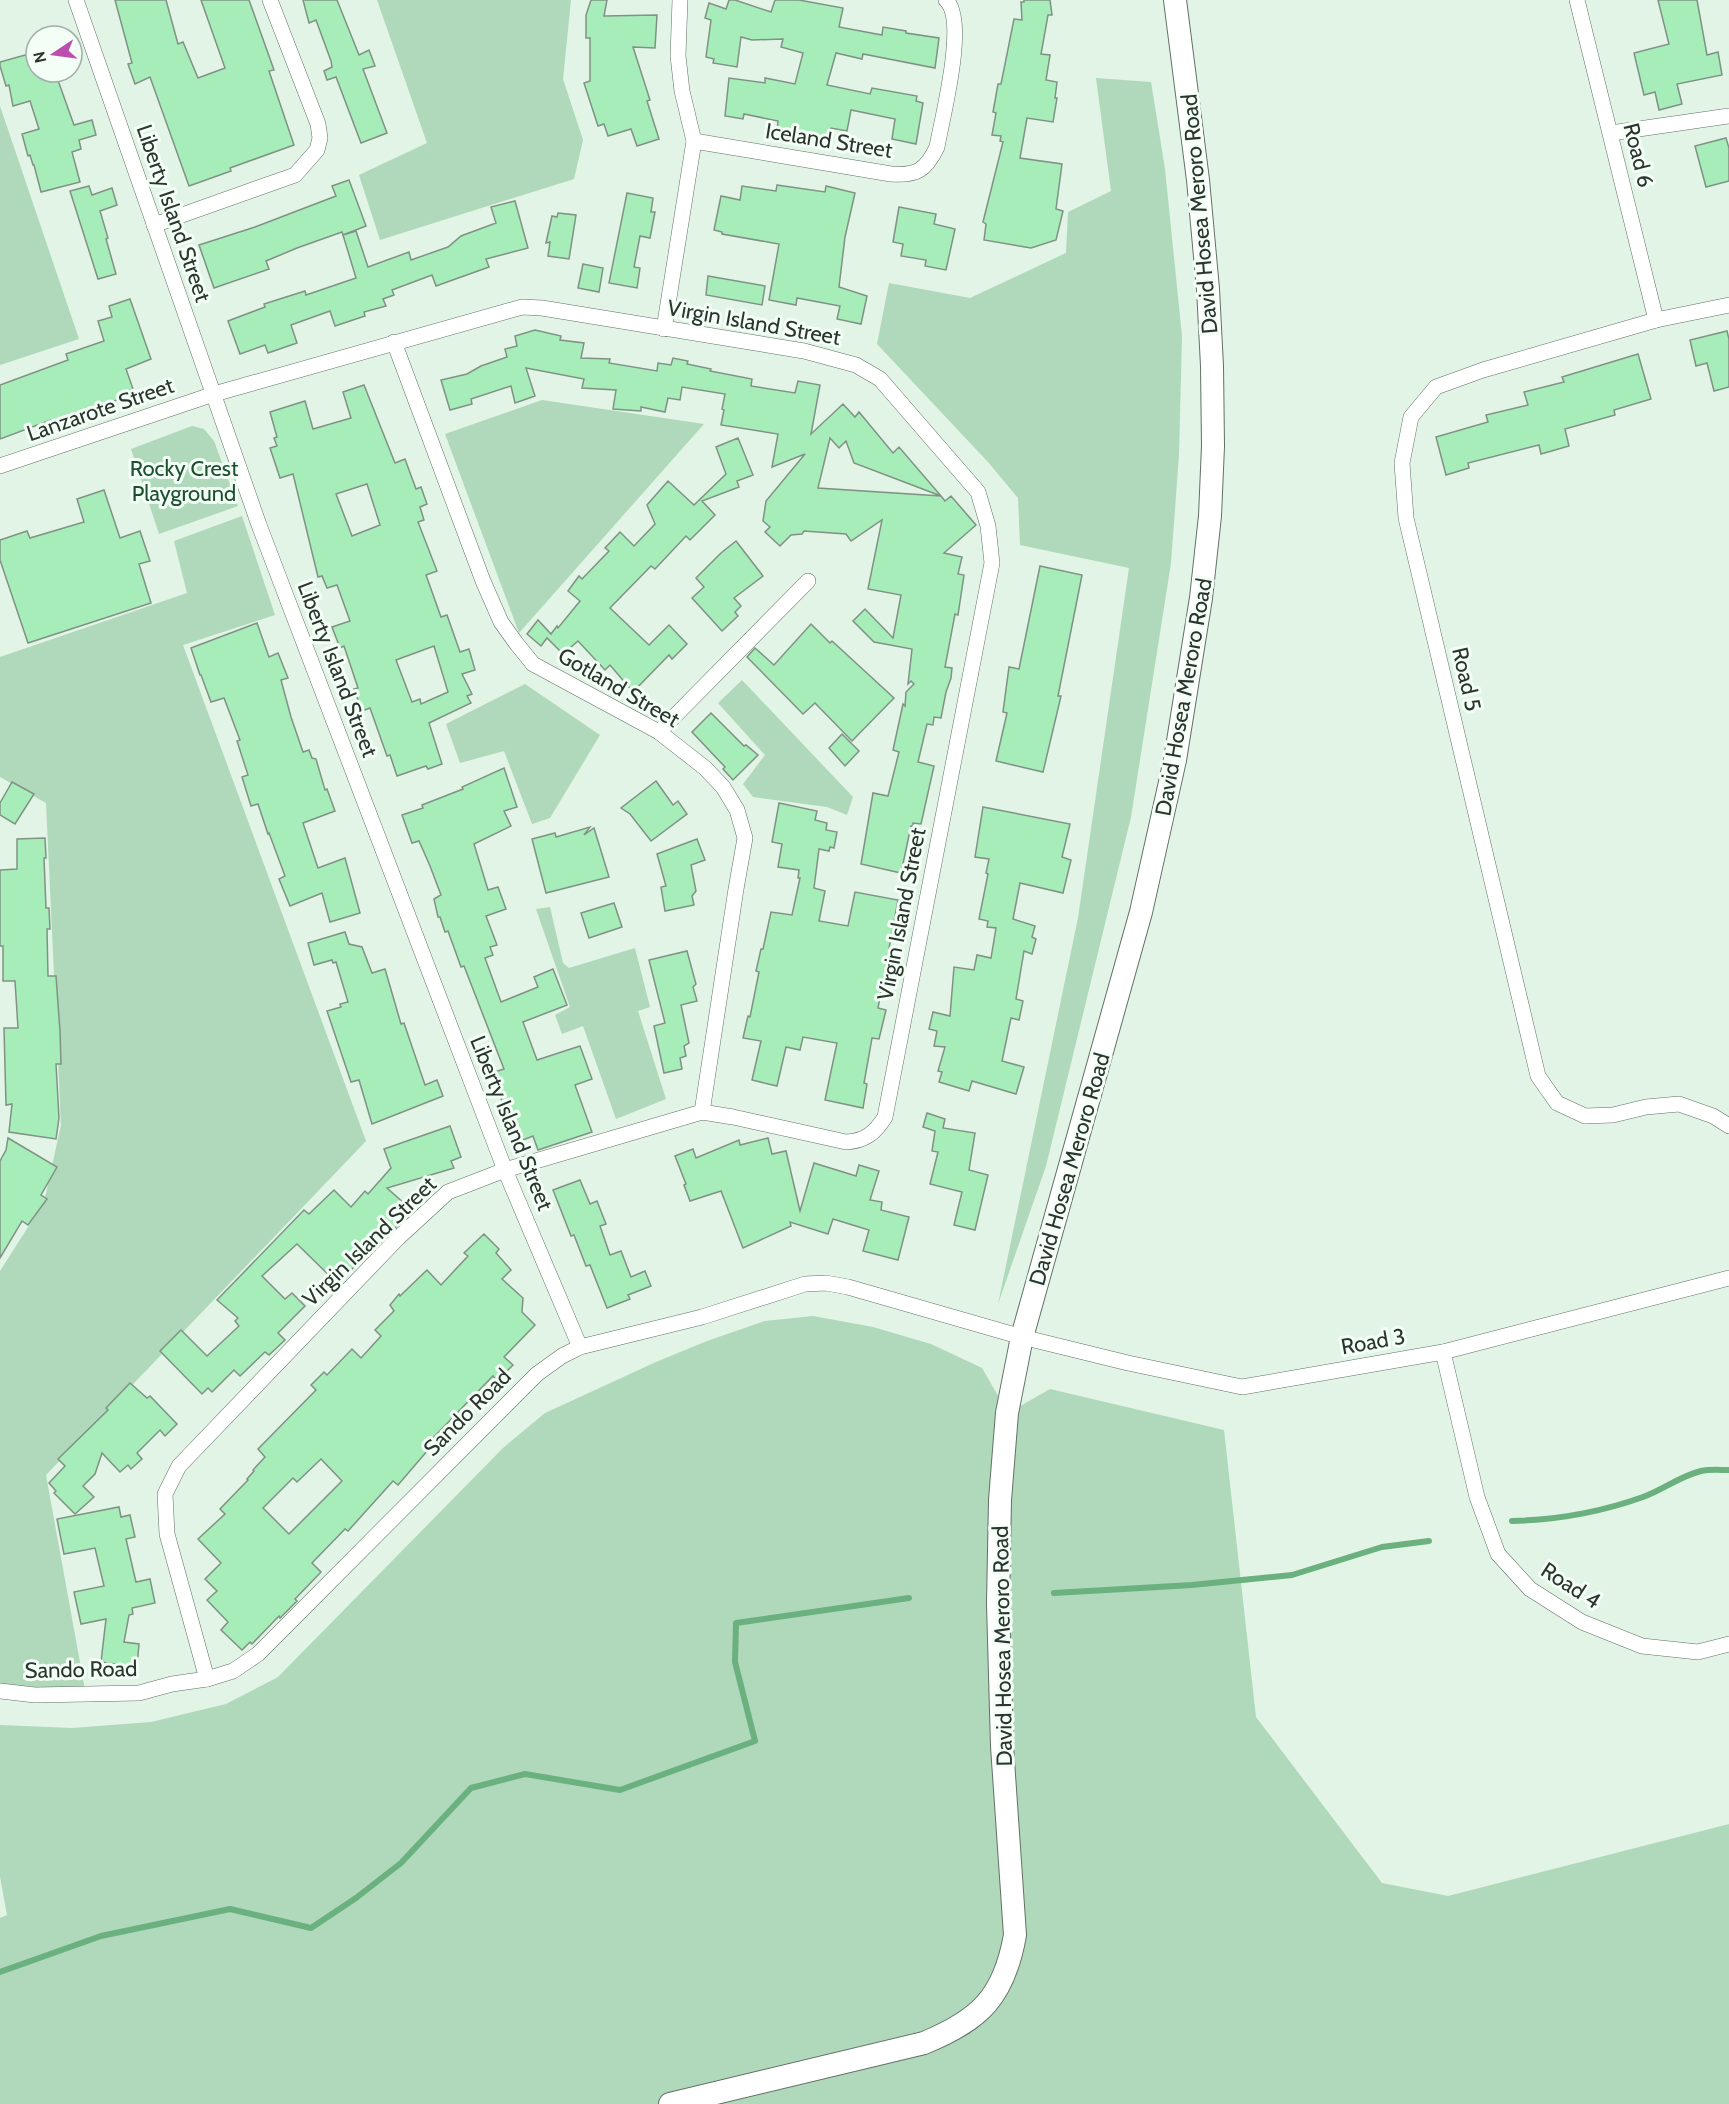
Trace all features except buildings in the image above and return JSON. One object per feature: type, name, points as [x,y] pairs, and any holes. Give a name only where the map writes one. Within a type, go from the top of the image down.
[{"type":"main road","name":"David Hosea Meroro Road","points":[[670,2104],[924,2043],[955,2029],[978,2013],[991,2000],[1011,1958],[1015,1935],[1002,1734],[998,1604],[1000,1500],[1007,1413],[1022,1337],[1141,912],[1176,760],[1207,551],[1210,516],[1213,446],[1208,289],[1198,180],[1175,0]]},
{"type":"street","name":"Liberty Island Street","points":[[76,0],[259,525],[505,1170],[580,1347]]},
{"type":"street","points":[[154,225],[295,175],[317,150],[320,138],[318,124],[270,0]]},
{"type":"street","points":[[664,329],[694,141],[682,91],[678,56],[680,0]]},
{"type":"street","name":"Iceland Street","points":[[694,141],[891,174],[911,173],[924,169],[937,147],[956,42],[955,21],[946,0]]},
{"type":"street","name":"Road 6","points":[[1577,0],[1656,320]]},
{"type":"street","points":[[1611,133],[1729,116]]},
{"type":"street","name":"Road 5","points":[[1729,305],[1656,320],[1483,370],[1436,387],[1411,417],[1402,463],[1406,518],[1538,1076],[1557,1103],[1585,1116],[1613,1115],[1646,1107],[1679,1104],[1713,1116],[1729,1126]]},
{"type":"street","name":"Virgin Island Street","points":[[207,1679],[167,1534],[165,1494],[178,1466],[398,1238],[448,1192],[505,1170],[702,1112],[733,1116],[846,1142],[866,1138],[877,1130],[885,1117],[992,563],[988,526],[978,492],[880,379],[856,365],[835,358],[542,308],[522,307],[214,394]]},
{"type":"street","name":"Gotland Street","points":[[394,342],[483,581],[501,622],[533,664],[659,732],[705,768],[723,787],[737,810],[745,838],[702,1112]]},
{"type":"street","name":"Lanzarote Street","points":[[0,466],[214,394]]},
{"type":"street","points":[[659,732],[808,581]]},
{"type":"street","name":"Road 3","points":[[1022,1337],[1128,1363],[1242,1387],[1443,1352],[1729,1278]]},
{"type":"street","name":"Sando Road","points":[[0,1691],[35,1695],[139,1694],[172,1684],[207,1679],[233,1671],[258,1654],[537,1374],[562,1356],[580,1347],[702,1317],[805,1284],[826,1283],[848,1287],[1022,1337]]},
{"type":"street","name":"Road 4","points":[[1443,1352],[1481,1508],[1498,1554],[1530,1589],[1582,1622],[1642,1646],[1698,1652],[1729,1644]]},
{"type":"green space","points":[[377,0],[571,0],[563,79],[583,140],[574,179],[380,240],[359,175],[427,143]]},
{"type":"green space","points":[[1096,78],[1151,82],[1165,169],[1182,336],[1179,455],[1171,563],[1131,817],[1046,1166],[998,1304],[1078,918],[1129,568],[1020,545],[1018,498],[988,462],[877,344],[889,283],[970,298],[1066,253],[1068,212],[1111,191]]},
{"type":"green space","points":[[0,106],[79,339],[0,365]]},
{"type":"green space","points":[[542,400],[704,424],[519,633],[445,434]]},
{"type":"green space","name":"Rocky Crest Playground","points":[[192,426],[204,429],[214,441],[238,506],[159,534],[131,449]]},
{"type":"green space","points":[[242,516],[275,615],[183,645],[366,1141],[46,1475],[87,1701],[0,1686],[0,1271],[44,1202],[61,1125],[46,803],[0,777],[0,657],[187,593],[174,541]]},
{"type":"green space","points":[[742,680],[853,797],[847,815],[827,807],[753,797],[743,784],[765,755],[718,703]]},
{"type":"green space","points":[[525,684],[600,735],[550,818],[532,824],[504,751],[460,763],[446,724]]},
{"type":"green space","points":[[550,907],[563,963],[569,968],[635,948],[650,1007],[638,1011],[666,1099],[616,1119],[583,1026],[562,1034],[555,1015],[570,1007],[536,909]]},
{"type":"green space","points":[[813,1316],[873,1327],[931,1344],[982,1368],[1008,1413],[1050,1389],[1224,1430],[1256,1717],[1382,1883],[1448,1896],[1729,1824],[1729,2104],[0,2104],[0,1918],[7,1915],[0,1877],[0,1725],[72,1728],[151,1722],[226,1704],[278,1677],[503,1448],[545,1413],[707,1341],[765,1321]]},
{"type":"waterway","points":[[1512,1521],[1562,1517],[1595,1511],[1643,1497],[1693,1473],[1729,1470]]},
{"type":"waterway","points":[[1054,1593],[1192,1585],[1292,1575],[1382,1547],[1429,1541]]},
{"type":"waterway","points":[[0,1972],[101,1936],[230,1909],[311,1928],[356,1898],[401,1863],[471,1788],[525,1774],[620,1790],[755,1741],[735,1662],[736,1623],[909,1598]]}]
